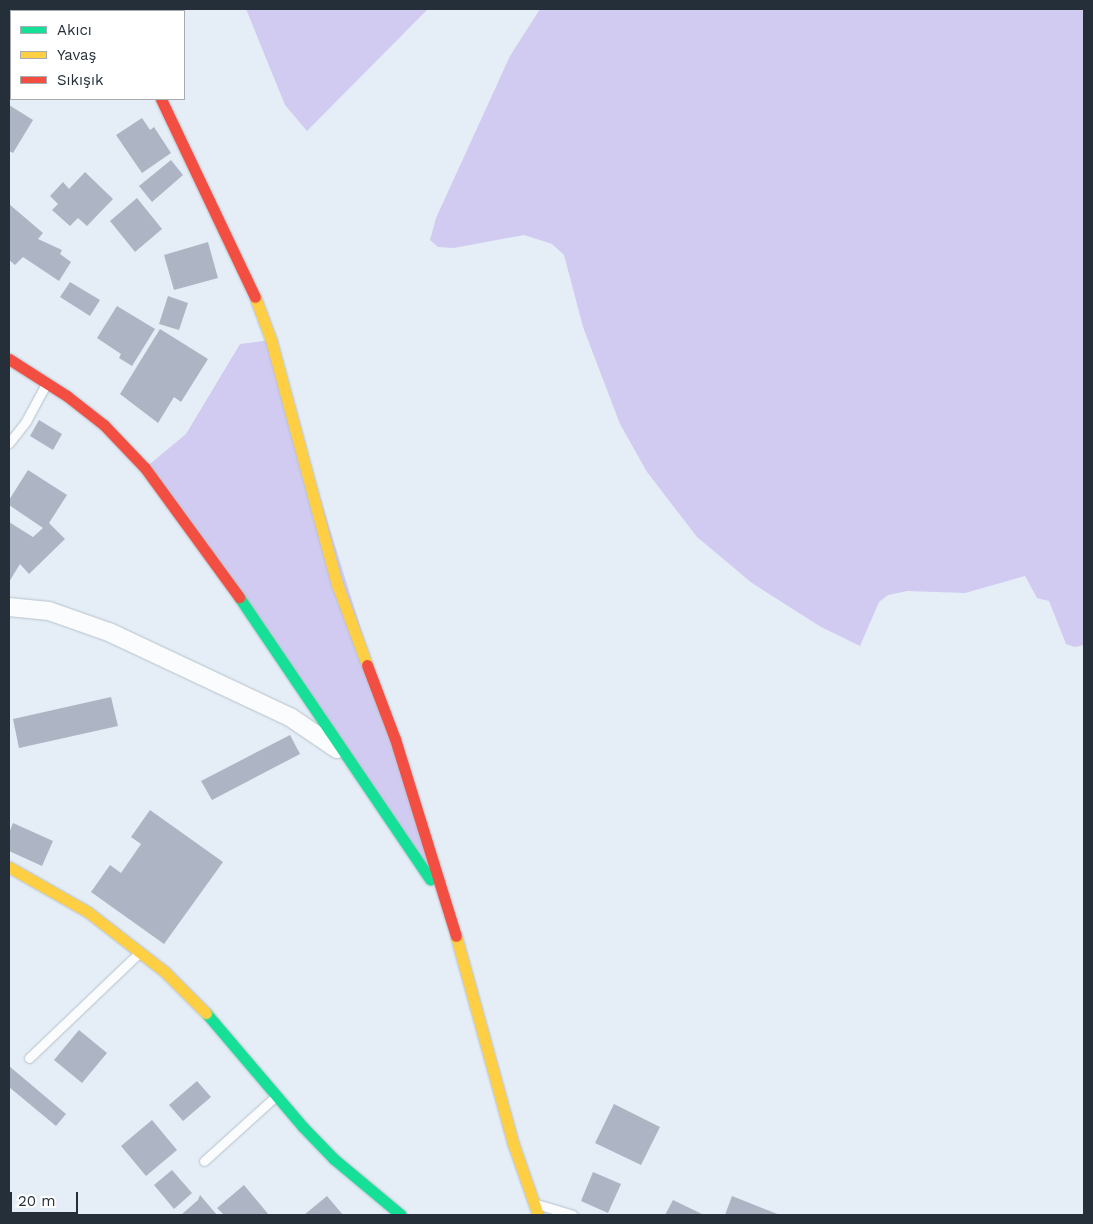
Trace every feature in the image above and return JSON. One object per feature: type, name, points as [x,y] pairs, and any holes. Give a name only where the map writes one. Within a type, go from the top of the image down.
[{"type":"street","points":[[161,100],[247,277],[271,340],[337,584],[395,738],[473,990],[514,1146],[538,1215]]},
{"type":"street","points":[[9,360],[47,383],[104,425],[144,468],[190,526],[445,900]]},
{"type":"street","points":[[9,607],[50,611],[127,640],[290,718],[343,753]]},
{"type":"street","points":[[9,867],[88,912],[140,951],[193,998],[334,1159],[401,1215]]},
{"type":"lane","points":[[9,443],[26,421],[47,383]]},
{"type":"lane","points":[[29,1058],[140,951]]},
{"type":"lane","points":[[204,1161],[277,1096]]},
{"type":"lane","points":[[534,1203],[572,1215]]},
{"type":"shaded area","points":[[246,9],[428,9],[307,131],[285,105]]},
{"type":"shaded area","points":[[540,9],[1084,9],[1084,645],[1075,647],[1066,644],[1049,601],[1037,598],[1025,576],[965,593],[907,591],[888,595],[879,602],[860,646],[821,627],[752,583],[697,537],[647,472],[620,424],[583,327],[564,255],[552,244],[524,235],[454,248],[438,247],[430,240],[436,218],[510,56]]},
{"type":"shaded area","points":[[271,340],[445,899],[145,468],[186,434],[240,344]]},
{"type":"building","points":[[9,9],[48,10],[10,10],[10,14]]},
{"type":"building","points":[[9,105],[33,120],[13,153],[9,151]]},
{"type":"building","points":[[142,118],[150,130],[154,127],[171,153],[142,173],[116,135]]},
{"type":"building","points":[[171,160],[183,175],[152,202],[139,186]]},
{"type":"building","points":[[85,172],[113,199],[87,226],[78,218],[70,226],[52,210],[58,204],[50,196],[63,182],[69,189]]},
{"type":"building","points":[[137,198],[162,229],[135,252],[110,221]]},
{"type":"building","points":[[9,204],[43,233],[38,239],[62,250],[60,254],[71,262],[59,281],[23,257],[15,265],[9,260]]},
{"type":"building","points":[[208,242],[218,278],[174,290],[164,255]]},
{"type":"building","points":[[70,282],[100,300],[90,316],[60,297]]},
{"type":"building","points":[[168,296],[188,303],[179,330],[159,324]]},
{"type":"building","points":[[117,306],[155,329],[132,366],[119,358],[121,354],[97,338]]},
{"type":"building","points":[[160,329],[208,359],[181,402],[174,397],[158,423],[120,394]]},
{"type":"building","points":[[39,420],[62,434],[53,450],[30,436]]},
{"type":"building","points":[[28,470],[67,495],[49,523],[65,539],[29,574],[20,564],[9,582],[9,522],[33,537],[43,528],[9,505],[9,500]]},
{"type":"building","points":[[111,697],[118,726],[19,748],[13,719]]},
{"type":"building","points":[[290,735],[300,754],[212,800],[201,781]]},
{"type":"building","points":[[150,810],[223,862],[164,944],[91,892],[110,865],[121,873],[141,844],[131,837]]},
{"type":"building","points":[[13,823],[53,841],[42,866],[9,851],[9,833]]},
{"type":"building","points":[[79,1030],[107,1053],[82,1083],[54,1060]]},
{"type":"building","points":[[9,1066],[66,1114],[56,1126],[9,1087]]},
{"type":"building","points":[[197,1081],[211,1097],[183,1121],[169,1105]]},
{"type":"building","points":[[614,1104],[660,1127],[641,1165],[595,1143]]},
{"type":"building","points":[[152,1120],[177,1150],[146,1176],[121,1146]]},
{"type":"building","points":[[172,1170],[192,1193],[174,1209],[154,1185]]},
{"type":"building","points":[[593,1172],[621,1184],[608,1213],[581,1201]]},
{"type":"building","points":[[244,1185],[269,1215],[224,1215],[217,1208]]},
{"type":"building","points":[[200,1195],[217,1215],[181,1215],[198,1200]]},
{"type":"building","points":[[327,1196],[343,1215],[304,1215]]},
{"type":"building","points":[[732,1196],[780,1215],[725,1215]]},
{"type":"building","points":[[673,1200],[704,1215],[665,1215]]},
{"type":"traffic: fast","points":[[239,597],[430,879]]},
{"type":"traffic: fast","points":[[206,1013],[303,1127],[334,1159],[401,1215]]},
{"type":"traffic: slow","points":[[255,297],[271,340],[337,584],[367,665]]},
{"type":"traffic: slow","points":[[9,867],[88,912],[165,972],[206,1013]]},
{"type":"traffic: slow","points":[[456,936],[514,1146],[538,1215]]},
{"type":"traffic: jam","points":[[161,100],[255,297]]},
{"type":"traffic: jam","points":[[9,359],[67,396],[104,425],[145,468],[239,597]]},
{"type":"traffic: jam","points":[[367,665],[395,739],[456,936]]}]
